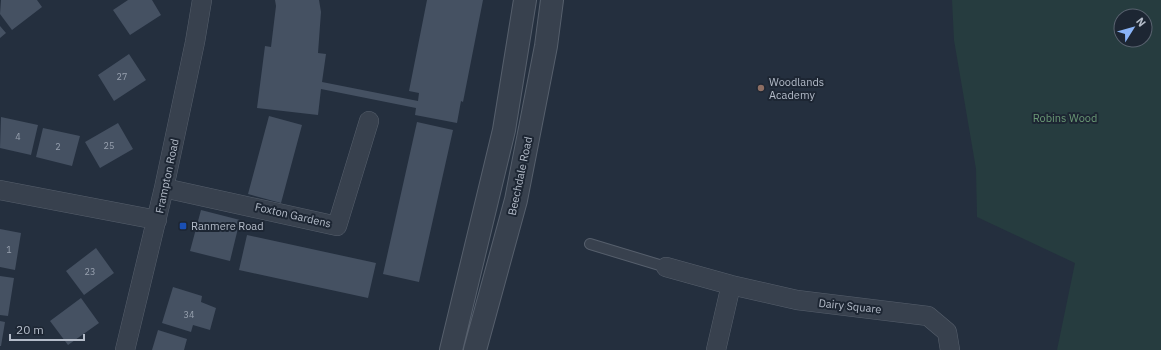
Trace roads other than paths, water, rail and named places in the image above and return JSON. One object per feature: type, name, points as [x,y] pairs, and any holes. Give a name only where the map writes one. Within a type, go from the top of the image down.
[{"type":"street","name":"Frampton Road","points":[[124,350],[157,220],[195,42],[202,0]]},
{"type":"street","points":[[451,350],[504,130],[525,0]]},
{"type":"street","name":"Beechdale Road","points":[[475,350],[516,200],[546,46],[552,0]]},
{"type":"street","name":"Foxton Gardens","points":[[164,188],[337,226],[369,121]]},
{"type":"street","points":[[0,190],[157,220]]},
{"type":"street","name":"Dairy Square","points":[[666,267],[731,285],[797,300],[928,316],[947,332],[950,350]]},
{"type":"street","points":[[716,350],[731,285]]},
{"type":"lane","points":[[590,244],[666,267]]},
{"type":"place","name":"Woodlands Academy","points":[[761,88]]},
{"type":"place","name":"Ranmere Road","points":[[183,226]]},
{"type":"park label","name":"Robins Wood","points":[[1065,118]]}]
